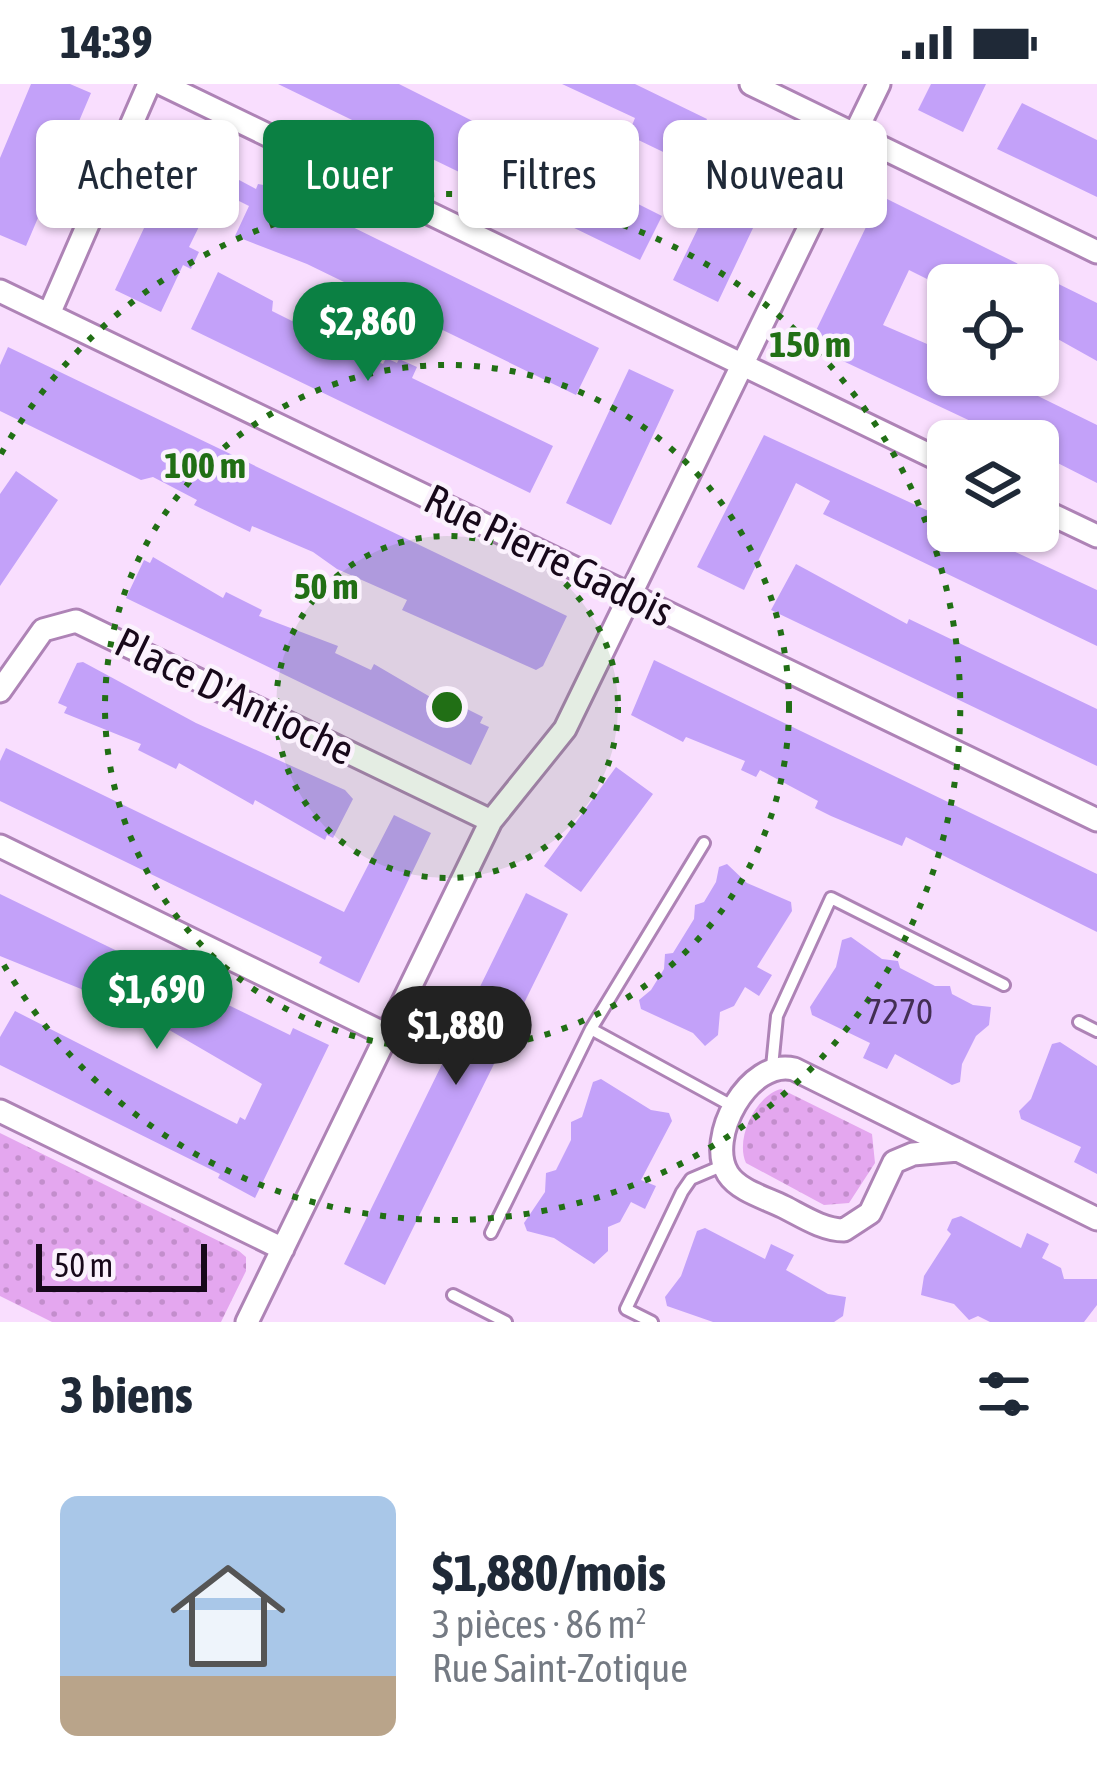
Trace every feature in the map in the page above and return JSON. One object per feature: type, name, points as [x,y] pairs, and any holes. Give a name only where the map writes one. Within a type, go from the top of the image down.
[{"type":"street","points":[[49,314],[149,84]]},
{"type":"street","points":[[162,84],[927,454]]},
{"type":"street","points":[[751,84],[826,120]]},
{"type":"street","points":[[862,120],[879,84]]},
{"type":"street","points":[[887,150],[1097,252]]},
{"type":"street","points":[[248,1322],[490,821],[565,730],[809,228]]},
{"type":"street","name":"Rue Pierre Gadois","points":[[0,291],[1097,820]]},
{"type":"street","points":[[1059,518],[1097,536]]},
{"type":"street","name":"Place D'Antioche","points":[[0,691],[44,630],[76,621],[490,821]]},
{"type":"street","points":[[0,846],[387,1035]]},
{"type":"street","points":[[958,1150],[913,1154],[894,1162],[870,1213],[844,1231],[745,1188],[724,1165],[721,1145],[750,1082],[772,1067],[794,1069],[958,1150],[1097,1220]]},
{"type":"street","points":[[0,1111],[283,1249]]},
{"type":"lane","points":[[491,1234],[591,1029],[704,843]]},
{"type":"lane","points":[[772,1067],[777,1016],[831,898],[1004,985]]},
{"type":"lane","points":[[1079,1022],[1097,1030]]},
{"type":"lane","points":[[591,1029],[737,1108]]},
{"type":"lane","points":[[652,1322],[626,1309],[682,1192],[691,1179],[724,1165]]},
{"type":"lane","points":[[453,1295],[506,1322]]},
{"type":"shaded area","points":[[781,1089],[872,1134],[875,1163],[849,1203],[824,1205],[746,1163],[743,1142],[750,1120],[763,1100]]},
{"type":"shaded area","points":[[0,1133],[239,1251],[246,1257],[246,1271],[221,1322],[52,1322],[0,1296]]},
{"type":"building","points":[[31,84],[70,84],[91,93],[80,120],[36,120],[36,222],[26,246],[0,235],[0,158]]},
{"type":"building","points":[[278,84],[399,84],[471,120],[458,120],[458,172],[434,160],[434,120],[352,120]]},
{"type":"building","points":[[562,84],[635,84],[707,119],[663,120],[663,152],[639,140],[635,118]]},
{"type":"building","points":[[931,84],[986,84],[963,132],[918,110]]},
{"type":"building","points":[[1022,103],[1097,140],[1097,197],[997,149]]},
{"type":"building","points":[[239,180],[256,189],[263,185],[263,228],[355,228],[599,348],[576,395],[307,264],[235,236],[249,206],[239,201]]},
{"type":"building","points":[[887,199],[1018,264],[927,264],[927,279],[909,270],[883,325],[927,344],[927,396],[1038,396],[1097,425],[1097,483],[1059,464],[1059,420],[968,420],[809,345],[866,228],[887,228]]},
{"type":"building","points":[[639,204],[662,216],[640,260],[574,228],[639,228]]},
{"type":"building","points":[[144,228],[198,228],[189,247],[199,252],[191,269],[183,265],[161,312],[115,290]]},
{"type":"building","points":[[698,228],[753,228],[718,302],[673,280]]},
{"type":"building","points":[[218,272],[273,301],[272,311],[322,336],[327,325],[344,333],[339,343],[383,364],[386,358],[397,363],[399,359],[417,367],[412,378],[553,446],[530,493],[191,329]]},
{"type":"building","points":[[1059,284],[1097,303],[1097,361],[1059,340]]},
{"type":"building","points":[[8,347],[567,616],[543,666],[536,670],[402,610],[407,600],[337,569],[313,552],[252,526],[250,532],[194,505],[197,500],[153,477],[141,480],[0,411],[0,365]]},
{"type":"building","points":[[629,369],[674,390],[611,525],[566,503]]},
{"type":"building","points":[[764,435],[927,510],[927,552],[1015,552],[1097,590],[1097,646],[823,514],[830,501],[796,483],[744,590],[697,567]]},
{"type":"building","points":[[16,471],[58,500],[0,586],[0,494]]},
{"type":"building","points":[[153,557],[223,598],[226,592],[262,610],[259,616],[338,646],[335,653],[371,670],[374,664],[444,705],[447,699],[483,717],[480,723],[489,727],[471,765],[126,598],[144,560],[150,563]]},
{"type":"building","points":[[796,564],[907,624],[909,619],[1097,709],[1097,766],[771,610]]},
{"type":"building","points":[[654,660],[1097,874],[1097,932],[906,837],[902,846],[831,816],[815,808],[818,801],[760,770],[756,777],[741,770],[745,761],[686,737],[683,742],[631,715]]},
{"type":"building","points":[[77,663],[196,723],[345,790],[353,799],[333,838],[327,835],[325,840],[179,763],[176,769],[138,750],[141,744],[64,713],[67,707],[58,703]]},
{"type":"building","points":[[6,748],[344,912],[394,815],[431,833],[359,983],[319,963],[322,957],[0,801],[0,761]]},
{"type":"building","points":[[616,767],[653,794],[581,892],[544,866]]},
{"type":"building","points":[[727,864],[747,883],[791,902],[792,911],[757,967],[772,975],[759,996],[745,987],[734,1006],[720,1012],[718,1035],[705,1046],[693,1033],[641,1009],[639,1000],[664,969],[665,954],[673,953],[694,919],[695,905],[704,902],[716,882],[719,867]]},
{"type":"building","points":[[526,893],[568,914],[385,1285],[344,1264]]},
{"type":"building","points":[[0,894],[290,1035],[293,1028],[329,1045],[255,1198],[218,1178],[220,1174],[0,1065],[0,1037],[15,1011],[237,1124],[240,1117],[245,1120],[262,1084],[159,1024],[157,1029],[116,1008],[118,1004],[0,956]]},
{"type":"building","points":[[851,937],[935,986],[950,986],[952,994],[973,1005],[991,1007],[989,1025],[976,1036],[962,1064],[960,1082],[952,1085],[895,1054],[887,1069],[863,1058],[870,1043],[812,1015],[810,1007],[836,967],[842,940]]},
{"type":"building","points":[[1060,1042],[1097,1066],[1097,1174],[1074,1162],[1081,1147],[1021,1119],[1019,1111],[1031,1099],[1052,1044]]},
{"type":"building","points":[[601,1079],[651,1110],[669,1113],[672,1121],[641,1180],[656,1186],[645,1209],[631,1202],[620,1222],[608,1227],[608,1251],[594,1264],[554,1238],[527,1231],[524,1223],[545,1192],[546,1173],[556,1170],[571,1140],[571,1122],[582,1117],[593,1082]]},
{"type":"building","points":[[961,1216],[1021,1248],[1027,1233],[1049,1244],[1042,1258],[1061,1268],[1064,1279],[1097,1279],[1097,1305],[1084,1322],[990,1322],[978,1316],[969,1320],[954,1304],[921,1295],[924,1276],[951,1234],[947,1230],[952,1219]]},
{"type":"building","points":[[705,1228],[765,1259],[771,1244],[794,1255],[786,1270],[828,1294],[846,1297],[843,1316],[834,1322],[713,1322],[667,1306],[665,1297],[681,1276],[697,1231]]}]
